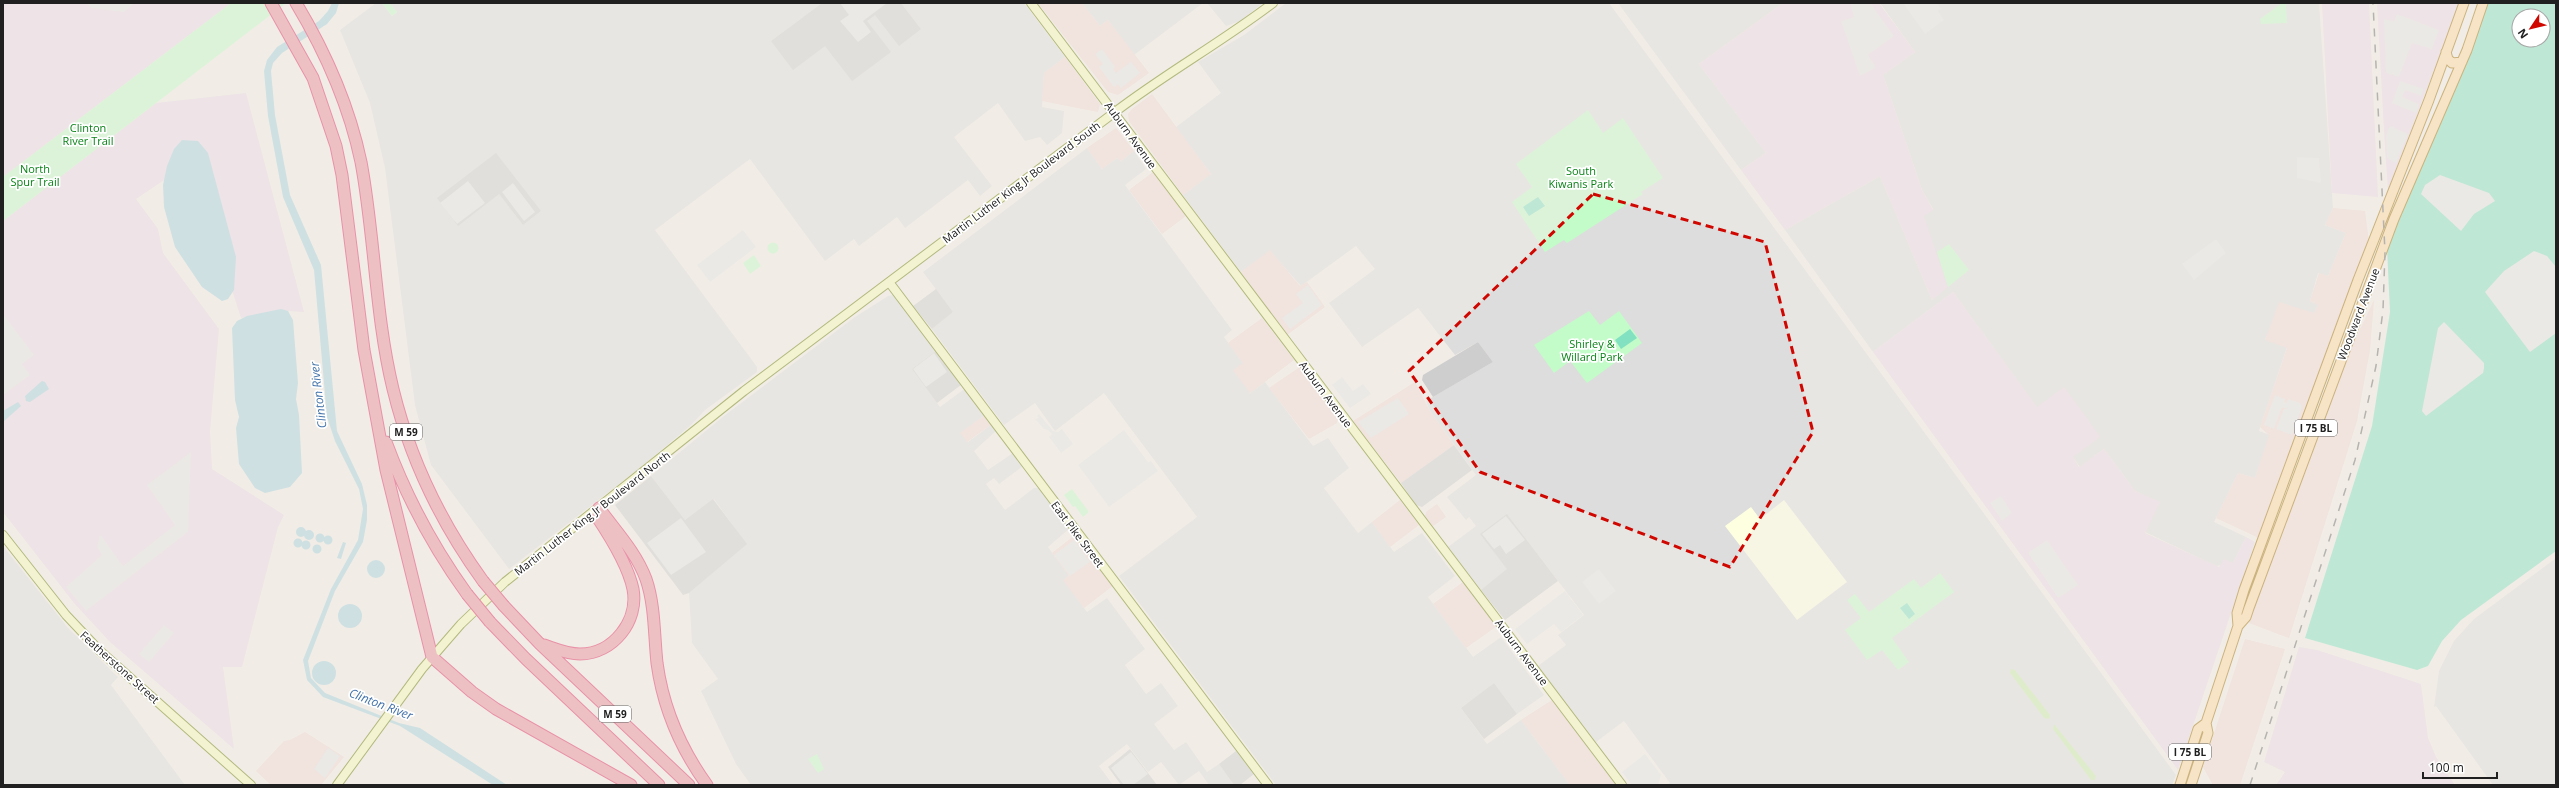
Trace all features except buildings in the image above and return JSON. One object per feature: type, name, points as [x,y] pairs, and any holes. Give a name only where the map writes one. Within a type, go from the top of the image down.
[{"type":"highway","name":"M 59","points":[[271,3],[301,53],[325,111],[339,160],[364,350],[374,403],[391,455],[412,504],[440,554],[490,622],[526,659],[658,785]]},
{"type":"highway","name":"M 59","points":[[296,3],[319,42],[346,105],[358,149],[384,345],[401,419],[417,464],[435,504],[457,541],[484,581],[504,606],[540,644],[689,785]]},
{"type":"highway","points":[[374,403],[386,470],[432,657],[472,692],[496,709],[631,785]]},
{"type":"highway","points":[[540,644],[571,654],[595,652],[613,642],[630,619],[634,600],[630,580],[596,510]]},
{"type":"highway","points":[[596,510],[633,554],[646,579],[659,674],[667,705],[687,753],[707,785]]},
{"type":"main road","name":"Auburn Avenue","points":[[1031,3],[1115,112],[1622,785]]},
{"type":"main road","name":"Martin Luther King Jr Boulevard South","points":[[889,282],[1115,112],[1176,68],[1227,37],[1273,3]]},
{"type":"main road","name":"Woodward Avenue","points":[[2192,785],[2208,733],[2206,723],[2238,626],[2238,607],[2328,362],[2464,3]]},
{"type":"main road","name":"Woodward Avenue","points":[[2238,626],[2246,617],[2394,219],[2462,62],[2483,3]]},
{"type":"main road","points":[[2446,52],[2448,59],[2452,63],[2462,62]]},
{"type":"main road","name":"Martin Luther King Jr Boulevard North","points":[[337,785],[382,722],[432,657],[461,624],[505,582],[739,395],[889,282]]},
{"type":"main road","name":"East Pike Street","points":[[889,282],[1268,785]]},
{"type":"main road","points":[[2316,426],[2315,416],[2334,362],[2331,360],[2328,362]]},
{"type":"main road","points":[[2294,487],[2290,488],[2287,484],[2300,451],[2297,445]]},
{"type":"main road","name":"Featherstone Street","points":[[3,535],[66,615],[99,650],[251,785]]},
{"type":"main road","name":"Woodward Avenue","points":[[2180,785],[2198,729],[2206,723]]},
{"type":"highlighted area","points":[[1593,194],[1765,242],[1813,432],[1730,567],[1480,472],[1409,371]]},
{"type":"shaded area","points":[[3,3],[231,3],[3,177]]},
{"type":"shaded area","points":[[87,3],[135,3],[124,12],[91,8]]},
{"type":"shaded area","points":[[376,3],[382,3],[392,16],[397,12],[390,3],[822,3],[771,41],[825,46],[875,14],[921,29],[901,3],[1024,3],[1065,57],[1044,73],[1042,107],[1064,111],[1062,133],[1047,145],[1040,137],[1025,141],[998,103],[954,137],[992,186],[980,196],[968,180],[905,228],[897,217],[859,246],[854,239],[825,261],[750,159],[655,230],[757,367],[757,372],[705,410],[691,425],[641,467],[509,569],[431,465],[415,405],[385,168],[370,103],[340,30]],"holes":[[[499,194],[541,211],[523,225]]]},
{"type":"shaded area","points":[[822,3],[901,3],[921,29],[899,46],[875,15],[867,21],[891,52],[852,81],[825,46],[793,70],[771,41]]},
{"type":"shaded area","points":[[840,3],[887,3],[863,21],[871,32],[858,42],[840,21],[849,15]]},
{"type":"shaded area","points":[[1038,3],[1082,3],[1100,26],[1108,20],[1149,73],[1118,95],[1108,92]]},
{"type":"shaded area","points":[[1082,3],[1203,3],[1134,55],[1108,20],[1100,26]]},
{"type":"shaded area","points":[[1207,3],[1263,3],[1240,21],[1226,26]]},
{"type":"shaded area","points":[[1286,3],[1609,3],[2176,775],[2172,785],[1667,785],[1670,783],[1624,721],[1596,742],[1538,666],[1566,645],[1558,635],[1584,615],[1507,514],[1508,570],[1481,590],[1448,547],[1476,526],[1469,517],[1466,520],[1447,497],[1476,475],[1430,411],[1426,401],[1493,362],[1478,342],[1455,355],[1418,308],[1362,347],[1329,303],[1375,269],[1356,246],[1301,286],[1270,251],[1241,272],[1183,195],[1211,174],[1176,127],[1221,93],[1198,62],[1244,35]]},
{"type":"shaded area","points":[[1618,3],[1783,3],[1699,64],[1766,153],[1741,170]]},
{"type":"shaded area","points":[[1783,3],[1879,3],[1915,52],[1883,75],[1922,190],[1933,210],[1924,216],[1948,287],[1932,300],[1880,176],[1785,230],[1741,170],[1766,153],[1699,64]]},
{"type":"shaded area","points":[[1850,3],[1870,3],[1894,36],[1868,55],[1876,68],[1860,76],[1841,21],[1854,17]]},
{"type":"shaded area","points":[[1880,3],[2319,3],[2333,208],[2325,225],[2346,233],[2328,276],[2318,273],[2310,301],[2319,305],[2314,313],[2268,334],[2265,339],[2287,347],[2259,431],[2270,435],[2255,478],[2238,473],[2214,522],[2246,537],[2233,563],[2216,566],[2145,532],[2159,502],[2135,491],[2104,449],[2080,467],[1953,292],[1873,352],[1785,230],[1880,176],[1932,300],[1947,287],[1923,216],[1933,209],[1922,190],[1883,75],[1915,52]]},
{"type":"shaded area","points":[[1903,3],[1937,3],[1941,9],[1938,11],[1944,20],[1925,34]]},
{"type":"shaded area","points":[[2322,3],[2369,3],[2378,197],[2332,193]]},
{"type":"shaded area","points":[[2377,3],[2460,3],[2388,190],[2385,148]]},
{"type":"shaded area","points":[[2397,14],[2439,30],[2432,49],[2412,43],[2399,77],[2386,73],[2384,19],[2394,21]]},
{"type":"shaded area","points":[[1102,49],[1115,67],[1113,69],[1116,73],[1131,62],[1140,73],[1121,88],[1118,84],[1114,87],[1099,67],[1103,64],[1095,54]]},
{"type":"shaded area","points":[[1065,57],[1100,104],[1098,112],[1042,101],[1044,73]]},
{"type":"shaded area","points":[[2400,81],[2424,89],[2421,96],[2405,90],[2402,97],[2419,104],[2416,113],[2392,103]]},
{"type":"shaded area","points":[[246,93],[304,312],[288,311],[241,318],[191,162],[136,199],[158,229],[163,253],[219,329],[210,431],[212,469],[284,515],[278,527],[242,667],[223,667],[234,749],[110,642],[74,603],[3,512],[3,221],[156,103]]},
{"type":"shaded area","points":[[1152,94],[1211,174],[1183,195],[1129,121],[1128,114],[1132,109]]},
{"type":"shaded area","points":[[2390,126],[2408,134],[2396,163],[2387,158],[2386,135]]},
{"type":"shaded area","points":[[1116,128],[1134,151],[1121,161],[1117,158],[1102,169],[1087,148]]},
{"type":"shaded area","points":[[1087,148],[1102,169],[1117,158],[1121,161],[1134,151],[1146,169],[1125,185],[1232,330],[1224,337],[1243,363],[1250,393],[1265,382],[1313,446],[1328,438],[1349,468],[1324,488],[1358,533],[1372,522],[1394,552],[1422,533],[1455,576],[1428,597],[1473,657],[1501,637],[1544,695],[1517,714],[1494,683],[1461,708],[1487,744],[1521,720],[1570,785],[1276,785],[1119,576],[1197,517],[1104,393],[1055,431],[1035,403],[1004,425],[932,329],[953,312],[923,272]]},
{"type":"shaded area","points":[[496,153],[541,211],[523,225],[499,194],[458,226],[437,198]]},
{"type":"shaded area","points":[[2297,157],[2319,158],[2321,183],[2297,178]]},
{"type":"shaded area","points":[[1153,172],[1186,216],[1162,234],[1129,190]]},
{"type":"shaded area","points":[[2440,175],[2489,193],[2495,201],[2474,214],[2461,231],[2421,194],[2425,185]]},
{"type":"shaded area","points":[[468,181],[485,203],[457,224],[440,203]]},
{"type":"shaded area","points":[[513,183],[535,212],[524,221],[502,192]]},
{"type":"shaded area","points":[[2333,208],[2365,211],[2369,242],[2259,538],[2216,518],[2238,473],[2255,478],[2269,435],[2260,427],[2287,348],[2265,340],[2279,302],[2314,313],[2318,305],[2310,301],[2319,273],[2328,276],[2346,233],[2325,225]]},
{"type":"shaded area","points":[[743,230],[756,247],[710,282],[697,265]]},
{"type":"shaded area","points":[[2216,239],[2226,253],[2194,280],[2182,264]]},
{"type":"shaded area","points":[[1270,250],[1300,286],[1307,282],[1325,307],[1287,335],[1241,272]]},
{"type":"shaded area","points":[[2534,251],[2547,256],[2556,267],[2556,333],[2530,352],[2485,292],[2504,271]]},
{"type":"shaded area","points":[[1308,285],[1322,305],[1290,329],[1282,318],[1303,303],[1296,294]]},
{"type":"shaded area","points":[[936,289],[953,312],[932,329],[913,306]]},
{"type":"shaded area","points":[[1953,292],[2037,407],[2064,387],[2084,414],[2100,437],[2073,457],[2079,467],[2104,449],[2135,491],[2160,502],[2145,533],[2219,567],[2224,559],[2233,563],[2246,537],[2255,542],[2178,770],[1873,352]]},
{"type":"shaded area","points":[[893,295],[936,351],[912,369],[940,407],[963,390],[966,390],[985,415],[961,433],[968,442],[992,424],[996,431],[974,451],[988,470],[1013,453],[1023,466],[999,484],[994,478],[986,484],[1005,510],[1034,488],[1040,488],[1070,528],[1048,547],[1069,576],[1064,580],[1087,612],[1107,598],[1145,649],[1125,665],[1146,694],[1161,683],[1178,706],[1154,724],[1174,750],[1186,742],[1207,772],[1219,764],[1234,785],[1209,785],[1199,771],[1179,785],[1161,762],[1148,772],[1127,744],[1099,766],[1113,785],[751,785],[736,764],[701,691],[718,679],[692,643],[689,593],[746,544],[714,499],[685,520],[651,476],[724,416],[855,317],[888,296]]},
{"type":"shaded area","points":[[2374,300],[2370,350],[2357,421],[2289,638],[2249,623],[2345,361]]},
{"type":"shaded area","points":[[3,314],[34,355],[22,364],[30,375],[3,395]]},
{"type":"shaded area","points":[[1262,318],[1294,360],[1250,393],[1233,370],[1243,363],[1228,343]]},
{"type":"shaded area","points":[[2444,322],[2484,363],[2484,368],[2483,373],[2426,416],[2422,411],[2438,328]]},
{"type":"shaded area","points":[[1478,342],[1493,362],[1433,397],[1422,380],[1423,375]]},
{"type":"shaded area","points":[[936,351],[961,385],[937,403],[912,369]]},
{"type":"shaded area","points":[[934,353],[947,372],[926,387],[913,369]]},
{"type":"shaded area","points":[[1300,367],[1338,418],[1337,423],[1309,439],[1269,388]]},
{"type":"shaded area","points":[[1342,377],[1353,391],[1363,384],[1371,394],[1350,408],[1332,385]]},
{"type":"shaded area","points":[[1415,382],[1430,411],[1454,445],[1401,483],[1353,421]]},
{"type":"shaded area","points":[[2275,395],[2285,399],[2284,402],[2287,403],[2288,399],[2300,403],[2302,407],[2292,435],[2276,429],[2284,409],[2288,409],[2282,407],[2274,429],[2264,425]]},
{"type":"shaded area","points":[[1398,398],[1409,414],[1371,438],[1358,422]]},
{"type":"shaded area","points":[[1039,414],[1053,431],[1058,432],[1062,429],[1073,444],[1061,453],[1049,437],[1052,434],[1048,430],[1044,429],[1035,419],[1039,418],[1037,416]]},
{"type":"shaded area","points":[[985,415],[992,424],[967,442],[960,433]]},
{"type":"shaded area","points":[[1124,430],[1148,462],[1151,461],[1158,471],[1109,507],[1078,465]]},
{"type":"shaded area","points":[[1454,445],[1472,470],[1422,507],[1416,505],[1401,483]]},
{"type":"shaded area","points":[[191,452],[188,532],[86,611],[66,587],[102,555],[97,547],[100,534],[123,566],[175,525],[147,485]]},
{"type":"shaded area","points":[[651,476],[685,520],[713,499],[747,544],[689,593],[683,595],[615,505]]},
{"type":"shaded area","points":[[2001,496],[2012,513],[2002,521],[1990,503]]},
{"type":"shaded area","points":[[1400,500],[1419,525],[1390,547],[1372,522]]},
{"type":"shaded area","points":[[1784,500],[1847,582],[1797,620],[1725,526],[1751,507],[1760,519]]},
{"type":"shaded area","points":[[1437,504],[1446,517],[1433,526],[1425,516],[1426,512]]},
{"type":"shaded area","points":[[1507,514],[1558,581],[1505,620],[1481,590],[1507,569],[1480,534]]},
{"type":"shaded area","points":[[1506,516],[1525,540],[1506,554],[1500,545],[1494,549],[1482,534]]},
{"type":"shaded area","points":[[681,518],[706,552],[671,575],[647,543]]},
{"type":"shaded area","points":[[1075,535],[1114,585],[1084,608],[1063,580],[1069,576],[1052,553]]},
{"type":"shaded area","points":[[1074,540],[1090,562],[1070,576],[1054,555]]},
{"type":"shaded area","points":[[2047,540],[2078,585],[2058,598],[2028,553]]},
{"type":"shaded area","points":[[3,546],[68,628],[118,677],[111,685],[185,785],[3,785]]},
{"type":"shaded area","points":[[2556,558],[2556,785],[2493,785],[2436,706],[2434,707],[2439,671],[2454,641],[2474,619]]},
{"type":"shaded area","points":[[1599,569],[1616,591],[1599,604],[1582,582]]},
{"type":"shaded area","points":[[1463,582],[1497,626],[1466,648],[1433,604]]},
{"type":"shaded area","points":[[1565,591],[1583,615],[1561,632],[1554,624],[1527,644],[1515,629]]},
{"type":"shaded area","points":[[164,625],[174,633],[149,662],[139,654]]},
{"type":"shaded area","points":[[2245,639],[2285,649],[2240,785],[2213,785],[2203,767]]},
{"type":"shaded area","points":[[2299,647],[2317,650],[2421,684],[2428,738],[2436,757],[2455,785],[2276,785],[2285,772],[2264,762]]},
{"type":"shaded area","points":[[1494,683],[1517,714],[1484,739],[1461,708]]},
{"type":"shaded area","points":[[1552,700],[1616,785],[1570,785],[1521,720]]},
{"type":"shaded area","points":[[305,732],[344,757],[321,785],[271,785],[256,771],[284,741],[290,740]]},
{"type":"shaded area","points":[[328,748],[340,756],[325,778],[314,769]]},
{"type":"shaded area","points":[[1130,749],[1157,785],[1121,785],[1108,767]]},
{"type":"shaded area","points":[[1236,751],[1254,774],[1240,785],[1234,785],[1219,764]]},
{"type":"shaded area","points":[[1131,752],[1148,774],[1133,785],[1124,785],[1111,768]]},
{"type":"shaded area","points":[[1645,754],[1661,775],[1658,785],[1632,785],[1622,772]]},
{"type":"green space","name":"Clinton River Trail","points":[[231,3],[286,3],[3,221],[3,177]]},
{"type":"green space","points":[[382,3],[390,3],[397,12],[392,16]]},
{"type":"green space","points":[[2282,3],[2286,3],[2287,23],[2261,24],[2260,19]]},
{"type":"green space","points":[[2482,3],[2556,3],[2556,551],[2461,620],[2442,641],[2428,666],[2417,670],[2305,638],[2372,426],[2390,312],[2387,248]]},
{"type":"green space","name":"South Kiwanis Park","points":[[1588,110],[1603,133],[1623,118],[1663,178],[1641,192],[1643,194],[1567,243],[1564,240],[1545,252],[1512,202],[1532,187],[1516,164]]},
{"type":"green space","points":[[1538,197],[1545,206],[1529,216],[1523,207]]},
{"type":"green space","points":[[773,242],[777,244],[779,248],[777,252],[773,254],[769,252],[767,248],[769,244]]},
{"type":"green space","points":[[1949,244],[1969,270],[1948,287],[1937,252]]},
{"type":"green space","points":[[754,255],[761,266],[750,274],[743,263]]},
{"type":"green space","name":"Shirley & Willard Park","points":[[1589,311],[1600,325],[1619,311],[1642,343],[1587,383],[1570,361],[1554,373],[1534,345]]},
{"type":"green space","points":[[1630,329],[1637,338],[1621,349],[1615,340]]},
{"type":"green space","points":[[1072,489],[1089,512],[1083,517],[1064,495]]},
{"type":"green space","points":[[1940,573],[1954,592],[1892,638],[1909,662],[1898,670],[1882,650],[1867,660],[1845,630],[1861,618],[1847,600],[1855,594],[1869,612],[1914,579],[1921,588]]},
{"type":"green space","points":[[1907,603],[1915,614],[1909,619],[1900,608]]},
{"type":"green space","points":[[2011,669],[2015,670],[2050,715],[2049,719],[2044,718],[2010,673]]},
{"type":"green space","points":[[2054,724],[2096,776],[2095,780],[2091,780],[2053,729]]},
{"type":"green space","points":[[817,754],[824,769],[818,773],[808,759]]},
{"type":"water","points":[[332,3],[339,3],[336,13],[327,24],[282,53],[273,63],[271,71],[275,115],[290,195],[321,265],[337,431],[362,484],[367,505],[367,520],[363,542],[335,591],[308,661],[311,678],[325,693],[399,723],[420,728],[507,785],[493,785],[400,726],[323,697],[307,680],[303,660],[331,589],[358,540],[363,509],[359,489],[335,441],[327,417],[314,270],[283,197],[268,116],[264,71],[267,60],[277,47],[319,21],[328,11]]},
{"type":"water","points":[[182,140],[198,141],[208,153],[236,257],[234,290],[228,299],[222,301],[202,287],[175,247],[164,207],[163,185],[167,166],[174,149]]},
{"type":"water","points":[[281,309],[288,311],[293,320],[298,383],[296,399],[299,415],[302,473],[290,487],[265,493],[255,488],[239,464],[236,428],[239,417],[235,400],[232,328],[237,321],[247,316]]},
{"type":"water","points":[[42,381],[45,382],[49,389],[30,402],[26,401],[25,396]]},
{"type":"water","points":[[18,402],[21,406],[3,422],[3,411]]},
{"type":"water","points":[[299,527],[303,527],[306,532],[303,537],[299,537],[296,534],[296,530]]},
{"type":"water","points":[[307,530],[311,530],[314,535],[311,540],[307,540],[304,537],[304,533]]},
{"type":"water","points":[[320,533],[325,538],[320,543],[315,538]]},
{"type":"water","points":[[328,535],[333,540],[328,545],[323,540]]},
{"type":"water","points":[[298,538],[303,543],[298,548],[293,543]]},
{"type":"water","points":[[304,541],[308,541],[310,545],[308,549],[304,549],[302,547],[302,543]]},
{"type":"water","points":[[343,542],[346,543],[341,559],[337,558]]},
{"type":"water","points":[[315,545],[319,545],[321,549],[319,553],[315,553],[313,551],[313,547]]},
{"type":"water","points":[[376,560],[382,563],[385,569],[382,575],[376,578],[370,575],[367,569],[370,563]]},
{"type":"water","points":[[350,604],[355,605],[361,611],[361,621],[355,627],[350,628],[345,627],[339,621],[338,616],[339,611],[345,605]]},
{"type":"water","points":[[324,661],[329,662],[335,668],[335,678],[329,684],[324,685],[319,684],[313,678],[312,673],[313,668],[319,662]]},
{"type":"railway","points":[[2250,785],[2355,460],[2376,366],[2383,310],[2385,252],[2373,3]]},
{"type":"park label","name":"North Spur Trail","points":[[35,174]]},
{"type":"water label","name":"Clinton River","points":[[318,395]]},
{"type":"water label","name":"Clinton River","points":[[381,704]]}]
